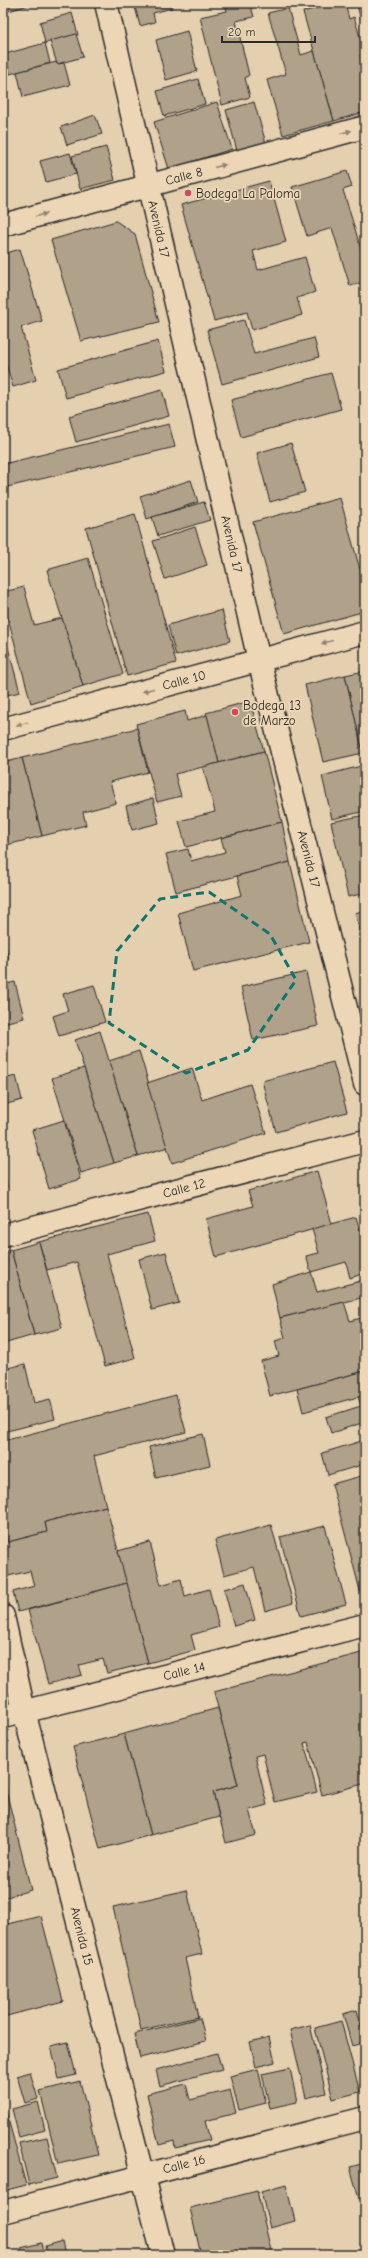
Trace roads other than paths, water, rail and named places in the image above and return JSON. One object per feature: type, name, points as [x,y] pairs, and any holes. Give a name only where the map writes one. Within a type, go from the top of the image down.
[{"type":"street","name":"Avenida 17","points":[[106,3],[259,660],[365,1084]]},
{"type":"street","name":"Calle 8","points":[[3,225],[365,127]]},
{"type":"street","name":"Calle 10","points":[[3,729],[365,632]]},
{"type":"street","name":"Calle 12","points":[[3,1235],[365,1141]]},
{"type":"street","name":"Avenida 15","points":[[3,1616],[24,1711],[163,2255]]},
{"type":"street","name":"Calle 14","points":[[3,1717],[365,1626]]},
{"type":"street","name":"Calle 16","points":[[3,2212],[143,2174],[365,2118]]},
{"type":"place","name":"Bodega La Paloma","points":[[188,193]]},
{"type":"place","name":"Bodega 13 de Marzo","points":[[235,712]]}]
